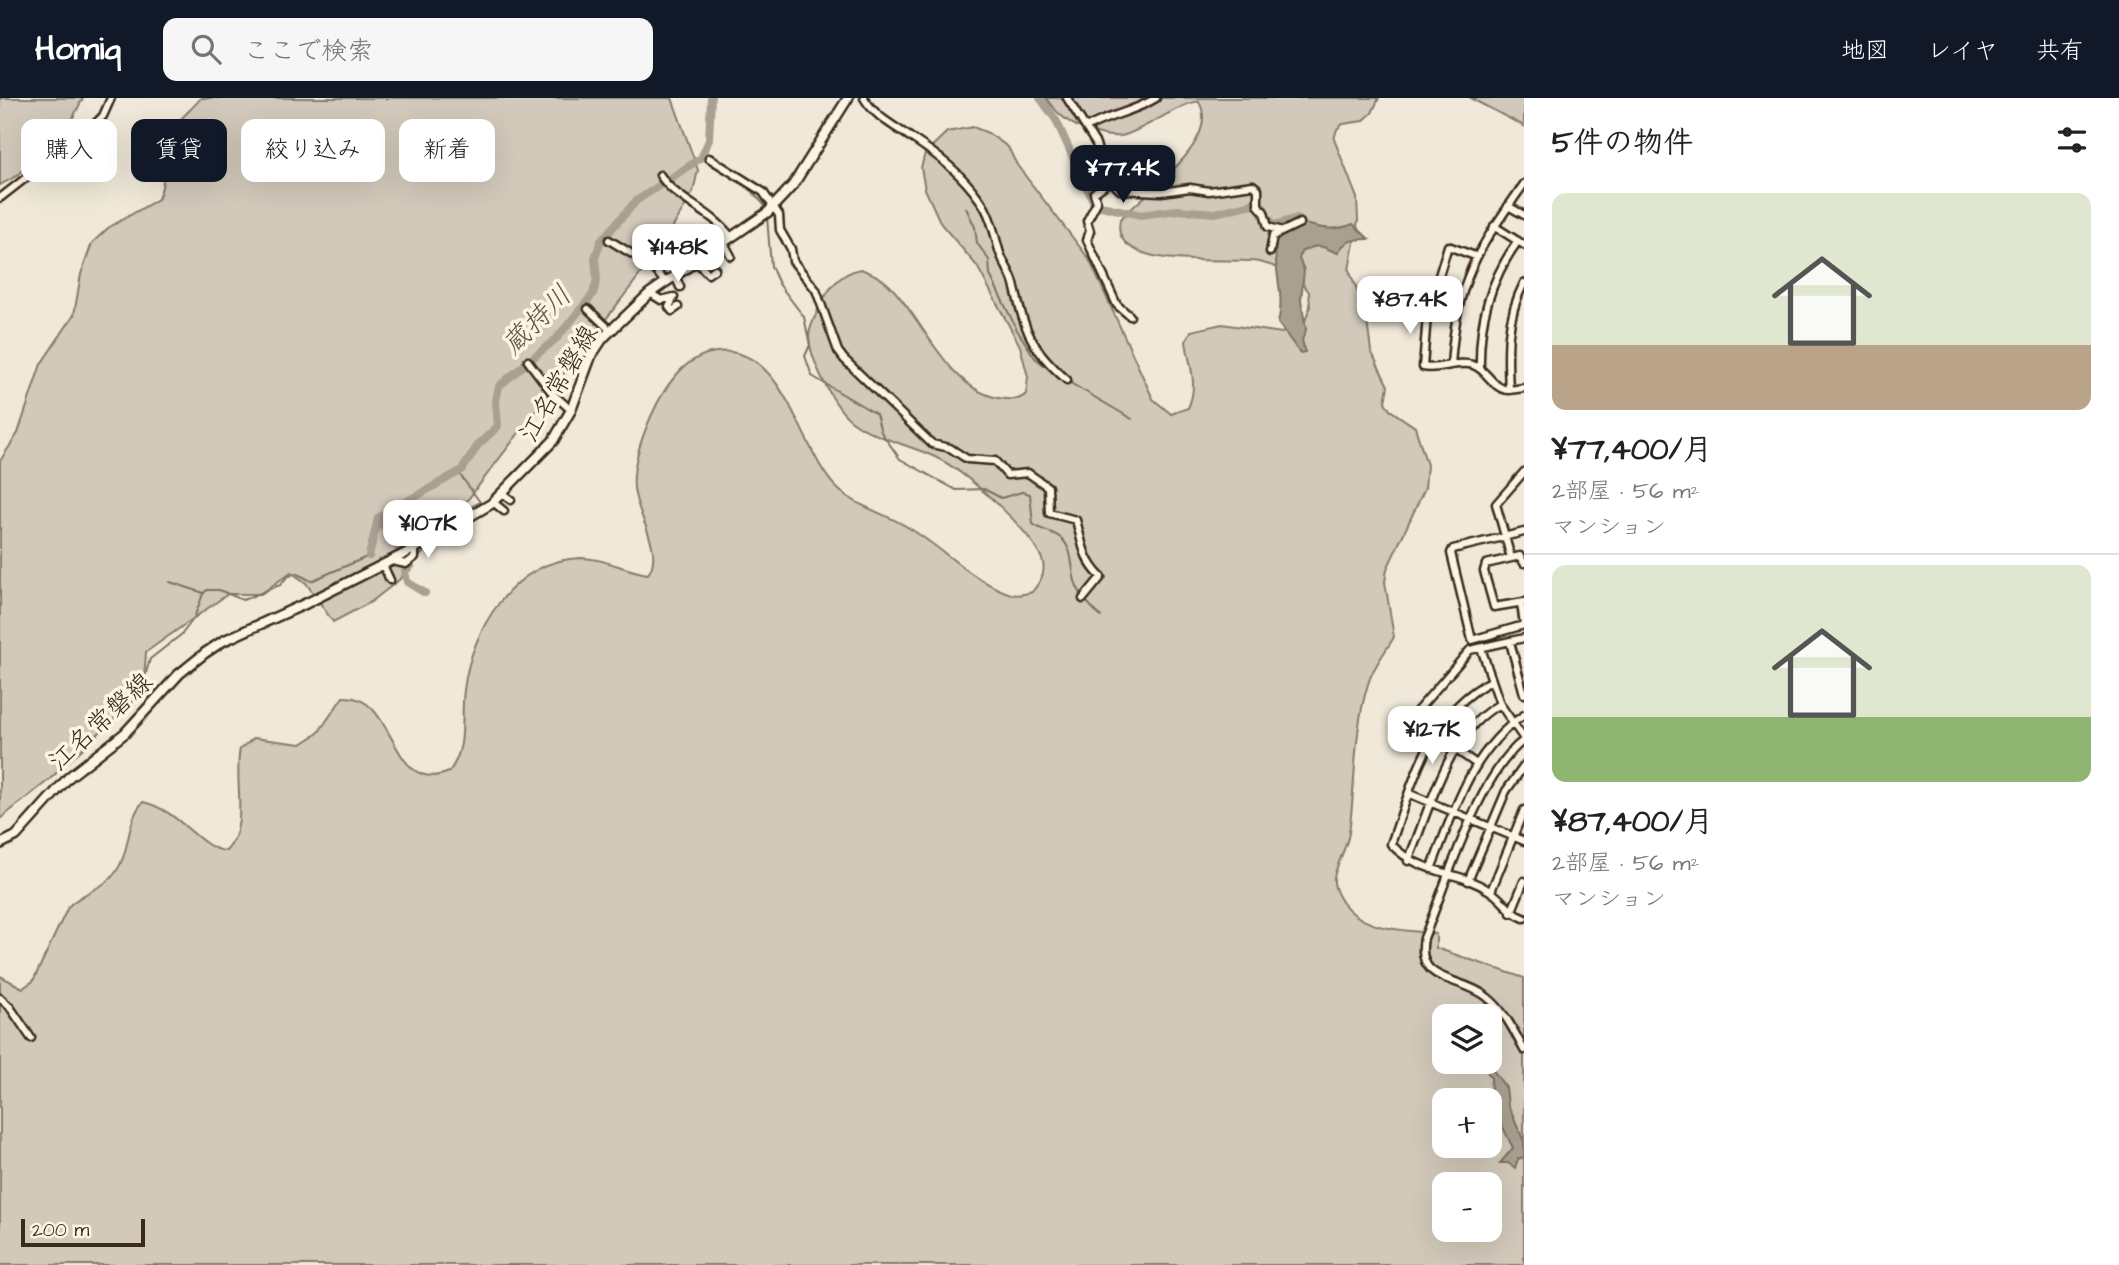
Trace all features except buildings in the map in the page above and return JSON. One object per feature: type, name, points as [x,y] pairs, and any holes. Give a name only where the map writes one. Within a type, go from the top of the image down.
[{"type":"main road","name":"江名常磐線","points":[[0,844],[16,836],[69,777],[125,733],[179,674],[205,653],[223,641],[387,563],[406,558],[416,549],[466,521],[503,494],[553,441],[571,410],[592,356],[611,331],[650,293],[769,211],[793,185],[848,98]]},
{"type":"street","points":[[0,198],[95,124],[111,98]]},
{"type":"street","points":[[864,98],[879,118],[952,166],[974,191],[988,212],[1031,343],[1047,363],[1067,380]]},
{"type":"street","points":[[1067,98],[1096,144],[1101,167],[1120,190],[1133,192],[1180,188],[1214,191],[1248,184],[1258,188],[1258,204],[1264,212],[1269,229],[1283,230]]},
{"type":"street","points":[[1086,128],[1104,117],[1139,108],[1156,98]]},
{"type":"street","points":[[107,107],[117,111]]},
{"type":"street","points":[[709,158],[762,192],[769,211],[779,215],[780,230],[790,246],[793,261],[816,290],[844,359],[932,444],[950,448],[967,459],[995,461],[1007,475],[1024,473],[1035,476],[1050,491],[1049,513],[1076,520],[1085,545],[1086,562],[1101,578],[1083,599]]},
{"type":"street","points":[[660,175],[668,187],[712,215],[727,240],[731,256]]},
{"type":"street","points":[[1110,181],[1094,193],[1097,202],[1087,221],[1090,231],[1087,240],[1117,305],[1130,316]]},
{"type":"street","points":[[1451,365],[1456,310],[1475,256],[1524,184]]},
{"type":"street","points":[[1508,206],[1524,215]]},
{"type":"street","points":[[1270,252],[1272,238],[1300,222]]},
{"type":"street","points":[[1480,368],[1486,303],[1500,268],[1521,243],[1494,226]]},
{"type":"street","points":[[609,240],[652,266],[665,282]]},
{"type":"street","points":[[1475,256],[1448,246],[1427,315],[1423,367],[1467,363],[1480,368],[1501,388],[1524,388]]},
{"type":"street","points":[[696,261],[708,274],[715,269]]},
{"type":"street","points":[[675,276],[680,287]]},
{"type":"street","points":[[1509,390],[1508,336],[1512,310],[1524,283]]},
{"type":"street","points":[[650,293],[661,300],[674,297],[669,307],[672,311],[678,307]]},
{"type":"street","points":[[588,310],[611,331]]},
{"type":"street","points":[[528,361],[553,394],[571,410]]},
{"type":"street","points":[[1511,558],[1496,504],[1524,472]]},
{"type":"street","points":[[503,494],[511,500]]},
{"type":"street","points":[[493,502],[503,511]]},
{"type":"street","points":[[1524,533],[1453,549],[1451,554],[1472,640],[1524,625],[1523,602],[1494,607],[1484,571],[1486,564],[1520,556],[1524,563]]},
{"type":"street","points":[[387,563],[390,580]]},
{"type":"street","points":[[1475,763],[1411,718],[1470,650],[1524,638]]},
{"type":"street","points":[[1510,642],[1524,694]]},
{"type":"street","points":[[1481,648],[1500,705],[1524,739],[1496,768],[1424,938],[1421,953],[1424,965],[1433,972],[1488,998],[1505,1017],[1524,1050]]},
{"type":"street","points":[[1492,681],[1465,697],[1434,733],[1391,844],[1408,862],[1491,891],[1511,913],[1524,918]]},
{"type":"street","points":[[1408,862],[1454,747],[1483,716],[1500,705]]},
{"type":"street","points":[[1431,869],[1475,763],[1511,724],[1524,715]]},
{"type":"street","points":[[1468,881],[1506,791],[1524,766]]},
{"type":"street","points":[[1410,794],[1524,841]]},
{"type":"street","points":[[1491,891],[1524,810]]},
{"type":"street","points":[[1511,913],[1524,881]]},
{"type":"street","points":[[0,998],[31,1038]]},
{"type":"shaded area","points":[[0,98],[83,98],[72,119],[21,119],[21,172],[0,185]]},
{"type":"shaded area","points":[[201,98],[672,98],[698,170],[693,192],[662,246],[456,515],[399,580],[371,602],[333,622],[306,583],[291,572],[261,594],[228,594],[146,652],[143,692],[50,779],[0,819],[0,461],[18,433],[41,364],[74,315],[81,274],[92,243],[108,228],[158,199],[162,182],[227,182],[227,119],[181,119]]},
{"type":"shaded area","points":[[1046,98],[1379,98],[1372,113],[1363,121],[1343,124],[1337,129],[1334,139],[1357,198],[1358,221],[1349,270],[1366,313],[1371,351],[1388,386],[1385,402],[1390,410],[1415,427],[1427,465],[1425,488],[1387,569],[1385,582],[1394,637],[1373,671],[1363,702],[1349,833],[1334,885],[1343,903],[1362,919],[1386,928],[1436,934],[1436,948],[1524,978],[1524,1265],[0,1265],[0,976],[23,988],[33,981],[68,907],[105,883],[116,872],[134,817],[143,802],[168,813],[207,844],[226,851],[233,841],[239,816],[240,749],[254,738],[301,744],[318,733],[343,697],[361,700],[374,711],[403,758],[415,770],[429,776],[449,772],[459,753],[464,690],[476,644],[486,622],[516,585],[535,571],[557,562],[581,558],[648,574],[652,565],[652,544],[634,488],[637,459],[647,427],[662,396],[679,372],[691,362],[716,352],[740,354],[760,365],[776,382],[825,473],[839,490],[909,528],[983,581],[1014,595],[1032,592],[1040,581],[1043,564],[1035,546],[1024,532],[979,487],[948,464],[925,452],[871,432],[845,415],[818,370],[810,346],[811,327],[829,291],[839,279],[861,269],[889,285],[940,354],[969,384],[986,394],[1006,399],[1017,399],[1026,394],[1028,377],[1020,346],[977,266],[941,224],[925,189],[921,168],[925,153],[947,132],[973,127],[988,133],[1008,147],[1017,165],[1089,259],[1153,399],[1171,414],[1188,408],[1191,399],[1193,382],[1186,341],[1191,331],[1222,324],[1282,333],[1305,321],[1310,307],[1309,292],[1299,280],[1280,269],[1259,262],[1175,259],[1152,255],[1133,248],[1121,237],[1120,220],[1190,151],[1199,134],[1203,118],[1199,102],[1185,105],[1121,136],[1086,130],[1061,115]]},
{"type":"shaded area","points":[[1470,98],[1524,98],[1524,126]]},
{"type":"shaded area","points":[[1305,224],[1341,228],[1353,224],[1369,239],[1350,241],[1343,245],[1338,253],[1317,246],[1301,252],[1299,259],[1304,270],[1301,300],[1306,330],[1302,340],[1305,352],[1300,353],[1278,323],[1280,301],[1275,250],[1276,239]]},
{"type":"shaded area","points":[[1489,1074],[1496,1074],[1506,1088],[1508,1105],[1524,1142],[1524,1157],[1518,1159],[1515,1168],[1508,1163],[1500,1163],[1513,1148],[1502,1125],[1502,1088],[1490,1088]]},
{"type":"waterway","name":"蔵持川","points":[[369,556],[378,518],[462,470],[478,445],[498,426],[496,401],[499,386],[557,338],[593,294],[597,279],[595,258],[601,241],[636,201],[701,158],[709,140],[711,98]]},
{"type":"waterway","points":[[1040,98],[1056,120],[1094,203]]},
{"type":"waterway","points":[[702,156],[749,188],[767,208]]},
{"type":"waterway","points":[[1097,205],[1141,215],[1178,210],[1215,213],[1256,203],[1264,208]]},
{"type":"waterway","points":[[966,208],[975,227],[977,243],[989,260],[990,275],[1017,330],[1035,358],[1059,377]]},
{"type":"waterway","points":[[767,217],[771,266],[779,284],[804,317],[810,345],[805,356],[812,376],[876,414],[881,432],[900,459],[956,490],[984,489],[1001,498],[1022,492],[1030,494],[1033,524],[1059,536],[1067,545],[1075,581],[1082,595]]},
{"type":"waterway","points":[[1269,219],[1274,225],[1297,218],[1308,232]]},
{"type":"waterway","points":[[1067,381],[1132,419]]},
{"type":"waterway","points":[[414,546],[411,541],[480,502],[458,472]]},
{"type":"waterway","points":[[378,518],[411,566],[405,571],[407,582],[425,593]]},
{"type":"waterway","points":[[170,582],[204,593],[207,590],[219,590],[243,600],[280,585],[287,577],[296,573],[311,581],[369,556]]},
{"type":"waterway","points":[[140,694],[150,659],[182,634],[194,618],[203,594]]},
{"type":"waterway","points":[[1085,600],[1101,617]]}]
